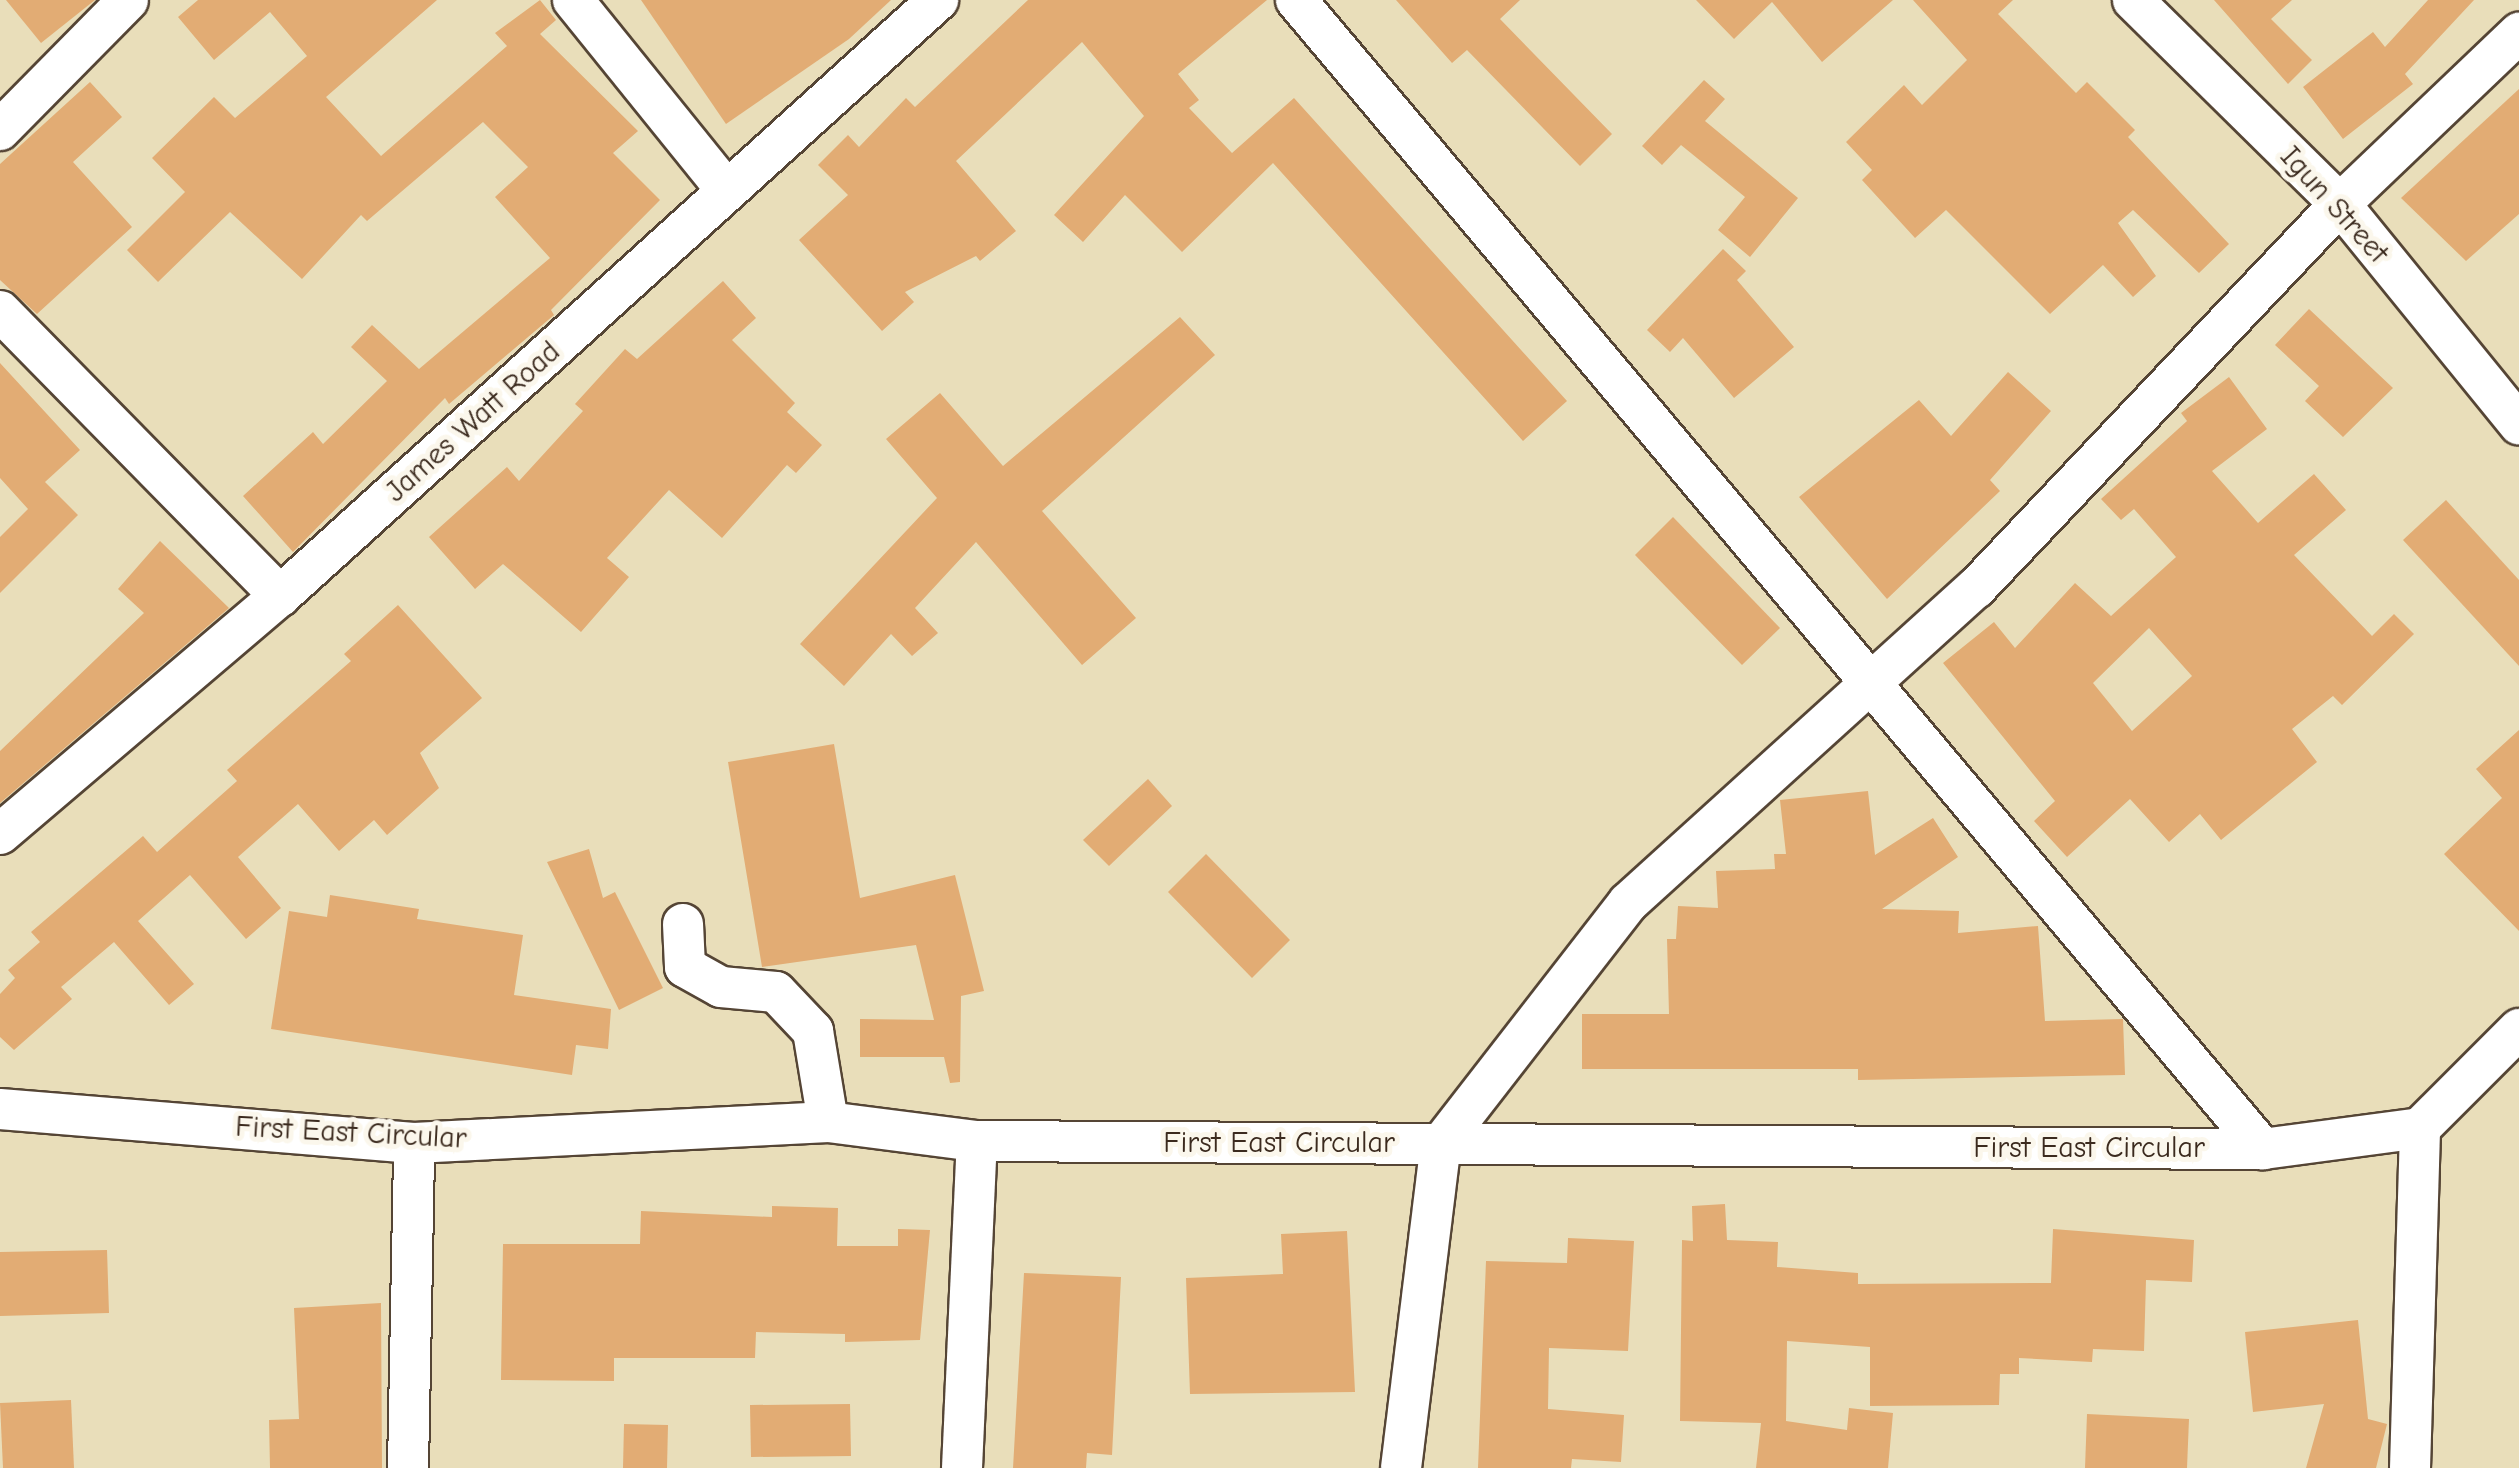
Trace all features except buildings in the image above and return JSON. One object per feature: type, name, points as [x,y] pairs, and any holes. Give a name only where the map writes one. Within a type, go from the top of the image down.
[{"type":"street","points":[[0,130],[128,0]]},
{"type":"street","points":[[572,0],[727,191]]},
{"type":"street","name":"James Watt Road","points":[[0,834],[280,596],[938,0]]},
{"type":"street","points":[[1296,0],[2263,1149]]},
{"type":"street","name":"Igun Street","points":[[2134,0],[2340,204],[2519,424]]},
{"type":"street","points":[[1401,1468],[1442,1144],[1628,903],[1976,588],[2340,204],[2519,33]]},
{"type":"street","points":[[0,311],[280,596]]},
{"type":"street","points":[[682,924],[686,968],[721,988],[776,992],[812,1031],[828,1122]]},
{"type":"street","points":[[2410,1468],[2420,1128],[2519,1029]]},
{"type":"street","name":"First East Circular","points":[[0,1109],[414,1142],[828,1122],[977,1141],[2263,1149],[2420,1128]]},
{"type":"street","points":[[962,1468],[977,1141]]},
{"type":"street","points":[[408,1468],[414,1142]]}]
